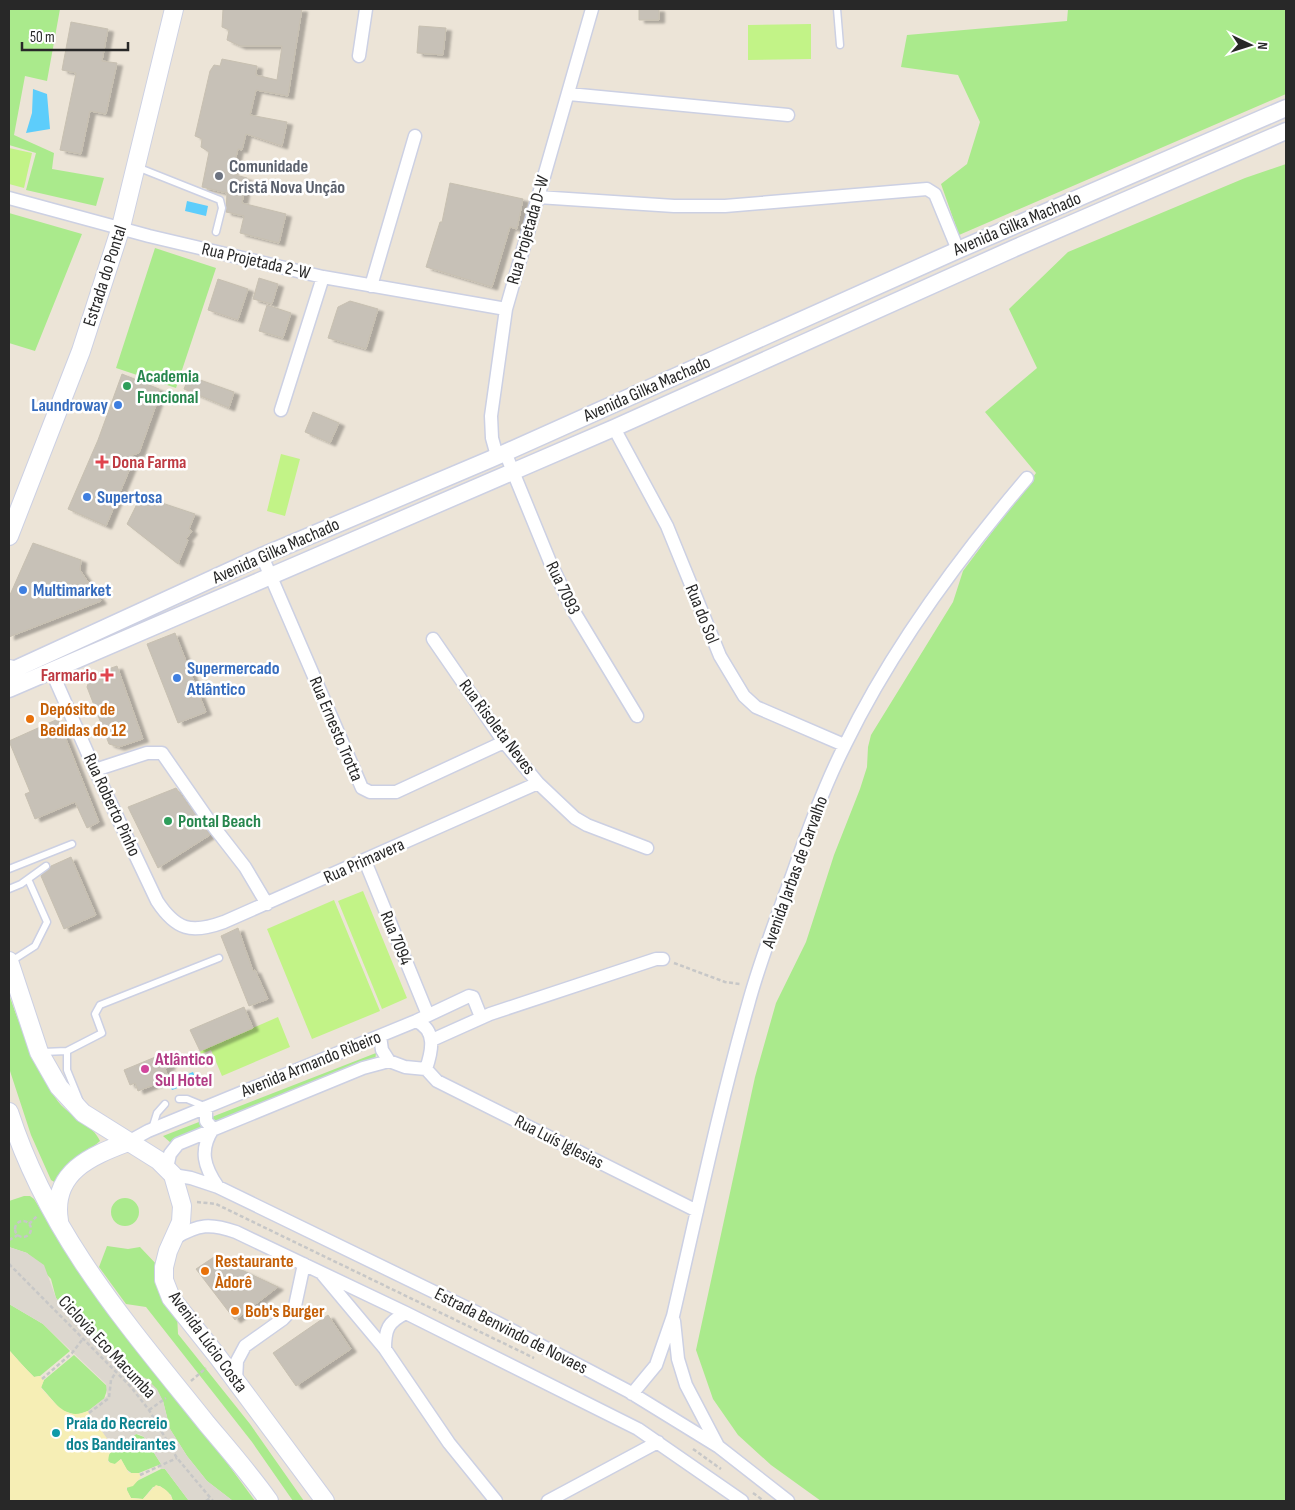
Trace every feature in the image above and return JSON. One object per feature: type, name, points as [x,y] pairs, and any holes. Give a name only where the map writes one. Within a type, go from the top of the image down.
[{"type":"main road","name":"Estrada do Pontal","points":[[10,531],[81,351],[121,228],[174,9]]},
{"type":"main road","points":[[9,962],[39,1052],[59,1087],[83,1113],[170,1172]]},
{"type":"main road","points":[[9,1112],[34,1176],[60,1228],[83,1265],[118,1312],[269,1501]]},
{"type":"main road","points":[[60,1228],[59,1199],[74,1169],[87,1159],[128,1142]]},
{"type":"main road","name":"Avenida Lúcio Costa","points":[[170,1172],[182,1206],[180,1222],[168,1251],[164,1267],[164,1280],[171,1298],[236,1380],[324,1501]]},
{"type":"street","points":[[359,56],[366,9]]},
{"type":"street","name":"Rua Projetada D-W","points":[[501,454],[492,438],[492,416],[506,309],[592,9]]},
{"type":"street","points":[[568,94],[788,115]]},
{"type":"street","name":"Avenida Gilka Machado","points":[[10,670],[262,556],[501,454],[1007,228],[1286,108]]},
{"type":"street","name":"Avenida Gilka Machado","points":[[9,689],[614,428],[1015,248],[1286,131]]},
{"type":"street","points":[[371,286],[415,136]]},
{"type":"street","points":[[538,197],[674,206],[725,206],[927,189],[935,194],[958,250]]},
{"type":"street","name":"Rua Projetada 2-W","points":[[9,198],[121,228],[323,277],[506,309]]},
{"type":"street","points":[[1007,228],[1015,248]]},
{"type":"street","points":[[281,410],[323,277]]},
{"type":"street","points":[[808,317],[817,337]]},
{"type":"street","name":"Rua do Sol","points":[[614,428],[653,496],[711,637],[744,696],[756,707],[844,745]]},
{"type":"street","name":"Rua 7093","points":[[501,454],[513,472],[550,562],[573,610],[637,716]]},
{"type":"street","name":"Avenida Jarbas de Carvalho","points":[[632,1394],[656,1365],[673,1316],[697,1211],[757,976],[813,817],[844,745],[881,678],[915,626],[988,524],[1027,478]]},
{"type":"street","name":"Rua Ernesto Trotta","points":[[262,556],[362,788],[370,792],[388,792],[403,789],[504,742]]},
{"type":"street","name":"Rua Risoleta Neves","points":[[433,638],[504,742],[538,783],[575,818],[587,825],[647,848]]},
{"type":"street","name":"Rua Roberto Pinho","points":[[51,670],[95,770],[157,900],[168,918],[187,928]]},
{"type":"street","points":[[95,770],[147,753],[162,753],[245,867],[267,904]]},
{"type":"street","name":"Rua Primavera","points":[[187,928],[212,927],[538,783]]},
{"type":"street","name":"Rua 7094","points":[[365,861],[428,1015]]},
{"type":"street","points":[[432,1040],[481,1017],[656,959],[663,959]]},
{"type":"street","name":"Avenida Armando Ribeiro","points":[[128,1142],[206,1107],[416,1021],[471,996],[481,1017]]},
{"type":"street","points":[[416,1021],[427,1027],[432,1040],[426,1068]]},
{"type":"street","points":[[380,1036],[382,1050],[389,1061]]},
{"type":"street","name":"Avenida Armando Ribeiro","points":[[170,1172],[173,1148],[237,1119],[363,1068],[389,1061],[405,1067],[426,1068]]},
{"type":"street","name":"Rua Luís Iglesias","points":[[426,1068],[437,1081],[697,1211]]},
{"type":"street","points":[[227,1099],[236,1108],[237,1119]]},
{"type":"street","points":[[206,1107],[206,1121],[214,1129],[207,1138],[204,1158],[209,1175],[218,1187]]},
{"type":"street","name":"Estrada Benvindo de Novaes","points":[[170,1172],[218,1187],[496,1322],[632,1394],[719,1447],[788,1501]]},
{"type":"street","name":"Estrada Benvindo de Novaes","points":[[175,1238],[189,1230],[208,1225],[222,1227],[304,1264],[614,1416],[658,1442],[733,1497],[742,1501]]},
{"type":"street","points":[[236,1380],[237,1361],[245,1346],[283,1319],[295,1306],[304,1264]]},
{"type":"street","points":[[321,1272],[385,1349],[449,1443],[496,1501]]},
{"type":"street","points":[[385,1349],[387,1328],[390,1322],[406,1313]]},
{"type":"street","name":"Avenida Jarbas de Carvalho","points":[[673,1316],[678,1359],[686,1385],[719,1447]]},
{"type":"street","points":[[548,1501],[658,1442]]},
{"type":"lane","points":[[838,9],[840,45]]},
{"type":"lane","points":[[136,166],[218,198],[222,208],[216,232]]},
{"type":"lane","points":[[9,869],[72,844]]},
{"type":"lane","points":[[9,889],[28,879],[46,866]]},
{"type":"lane","points":[[9,962],[35,946],[47,925],[46,915],[28,879]]},
{"type":"lane","points":[[39,1052],[67,1051],[102,1033],[95,1014],[100,1005],[219,958]]},
{"type":"lane","points":[[67,1051],[67,1070],[83,1113]]},
{"type":"lane","points":[[180,1099],[188,1099],[206,1107]]},
{"type":"lane","points":[[152,1130],[158,1113],[165,1104]]},
{"type":"path","points":[[663,959],[734,984],[757,976]]},
{"type":"path","points":[[9,1240],[18,1235],[28,1236],[31,1230],[29,1224],[23,1221],[17,1225],[18,1235]]},
{"type":"path","name":"Ciclovia Eco Macumba","points":[[9,1264],[39,1293],[82,1340],[116,1372],[144,1403],[178,1458],[213,1501]]},
{"type":"path","points":[[42,1379],[72,1353],[82,1340]]},
{"type":"path","points":[[89,1413],[109,1398],[111,1380],[116,1372]]},
{"type":"path","points":[[140,1475],[178,1458]]},
{"type":"path","points":[[206,1501],[210,1498]]},
{"type":"green space","points":[[9,9],[60,9],[47,81],[25,76],[14,135],[54,153],[52,169],[104,178],[96,206],[26,190],[36,153],[9,145]]},
{"type":"green space","points":[[1068,9],[1286,9],[1286,94],[959,235],[941,184],[967,164],[980,122],[958,75],[901,67],[907,35],[1067,21]]},
{"type":"green space","points":[[811,24],[811,59],[748,60],[748,25]]},
{"type":"green space","points":[[9,148],[32,153],[24,188],[9,184]]},
{"type":"green space","points":[[1286,164],[1286,1501],[821,1501],[771,1465],[738,1435],[713,1399],[696,1350],[755,1077],[776,1003],[806,942],[834,855],[867,767],[871,735],[953,602],[963,571],[1036,473],[985,412],[1037,368],[1009,309],[1068,252],[1245,178]]},
{"type":"green space","points":[[9,213],[82,234],[35,351],[9,343]]},
{"type":"green space","points":[[155,248],[216,268],[176,388],[116,368]]},
{"type":"green space","points":[[281,454],[300,459],[285,516],[267,511]]},
{"type":"green space","points":[[363,891],[407,998],[382,1009],[338,901]]},
{"type":"green space","points":[[334,900],[380,1011],[312,1039],[267,929]]},
{"type":"green space","points":[[9,994],[31,1052],[54,1095],[66,1110],[93,1130],[100,1141],[69,1167],[56,1183],[51,1180],[31,1135],[9,1068]]},
{"type":"green space","points":[[278,1017],[290,1047],[222,1076],[211,1050],[201,1054],[200,1051]]},
{"type":"green space","points":[[376,1053],[375,1061],[171,1143],[163,1136]]},
{"type":"green space","points":[[30,1196],[34,1199],[88,1285],[208,1437],[255,1501],[233,1501],[207,1481],[187,1456],[170,1429],[163,1401],[147,1379],[128,1370],[85,1331],[56,1298],[51,1279],[27,1253],[9,1247],[9,1201]]},
{"type":"green space","points":[[125,1198],[135,1202],[139,1212],[135,1222],[125,1226],[115,1222],[111,1212],[115,1202]]},
{"type":"green space","points":[[107,1246],[128,1249],[140,1247],[159,1267],[177,1314],[178,1334],[250,1424],[304,1501],[293,1501],[252,1442],[146,1307],[126,1304],[99,1267]]},
{"type":"green space","points":[[9,1304],[43,1324],[70,1351],[40,1376],[34,1377],[9,1350]]},
{"type":"green space","points":[[74,1355],[108,1387],[104,1399],[88,1411],[76,1415],[61,1410],[41,1387],[44,1380]]},
{"type":"green space","points":[[136,1434],[144,1437],[161,1464],[134,1475],[126,1469],[121,1459],[115,1464],[111,1464],[107,1459],[111,1451]]},
{"type":"green space","points":[[161,1469],[165,1469],[189,1501],[173,1501],[171,1495],[160,1486],[153,1487],[143,1499],[131,1498],[127,1491],[127,1486]]},
{"type":"sand","name":"Praia do Recreio dos Bandeirantes","points":[[9,1350],[34,1377],[40,1376],[44,1380],[41,1388],[56,1405],[73,1414],[88,1411],[115,1450],[109,1454],[108,1462],[115,1464],[121,1459],[129,1473],[139,1473],[141,1477],[133,1486],[126,1488],[131,1498],[143,1499],[156,1485],[167,1491],[173,1501],[9,1501]]},
{"type":"shaded area","points":[[9,1247],[27,1253],[44,1265],[56,1298],[74,1320],[128,1370],[147,1379],[157,1389],[163,1401],[170,1429],[187,1456],[207,1481],[233,1501],[189,1501],[165,1469],[161,1469],[159,1466],[161,1464],[144,1437],[139,1434],[136,1434],[115,1450],[88,1411],[107,1396],[106,1384],[43,1324],[9,1304]]},
{"type":"water","points":[[33,89],[47,94],[50,129],[26,133],[32,113]]},
{"type":"water","points":[[187,201],[208,206],[206,216],[185,211]]},
{"type":"water","points":[[193,1072],[197,1081],[172,1090],[168,1082]]},
{"type":"building","points":[[223,9],[302,9],[288,96],[256,90],[250,115],[287,122],[282,146],[246,134],[242,150],[238,149],[232,174],[247,178],[242,203],[286,214],[279,243],[240,233],[244,216],[226,212],[227,193],[202,187],[209,152],[201,147],[202,139],[195,136],[210,71],[214,65],[220,66],[222,59],[257,66],[256,75],[277,80],[282,46],[240,46],[227,40],[229,30],[222,27]]},
{"type":"building","points":[[639,9],[659,9],[659,20],[639,20]]},
{"type":"building","points":[[71,22],[108,29],[102,61],[117,63],[106,114],[90,111],[81,154],[60,150],[76,73],[62,70]]},
{"type":"building","points":[[419,26],[446,28],[443,55],[417,53]]},
{"type":"building","points":[[450,183],[523,199],[517,229],[510,227],[492,287],[426,267],[440,222],[442,222]]},
{"type":"building","points":[[259,278],[278,284],[272,304],[253,299]]},
{"type":"building","points":[[218,279],[248,289],[238,320],[208,310]]},
{"type":"building","points":[[350,301],[378,309],[366,349],[328,338],[338,307]]},
{"type":"building","points":[[267,305],[291,313],[283,338],[259,331]]},
{"type":"building","points":[[122,374],[159,389],[160,394],[139,453],[132,455],[131,466],[106,526],[68,509],[98,440]]},
{"type":"building","points":[[189,376],[234,392],[229,408],[184,389]]},
{"type":"building","points":[[313,412],[339,423],[330,443],[305,432]]},
{"type":"building","points":[[141,496],[195,514],[189,529],[192,531],[186,539],[188,540],[178,564],[127,524]]},
{"type":"building","points":[[33,543],[81,560],[80,570],[101,601],[9,637],[9,597]]},
{"type":"building","name":"Supermercado Atlântico","points":[[175,633],[206,712],[178,723],[147,644]]},
{"type":"building","points":[[117,666],[143,739],[119,747],[109,744],[87,687],[91,675]]},
{"type":"building","points":[[58,719],[99,822],[87,828],[75,802],[35,819],[25,794],[30,792],[9,741]]},
{"type":"building","name":"Pontal Beach","points":[[176,788],[210,835],[158,868],[128,807]]},
{"type":"building","points":[[71,857],[96,915],[64,929],[41,876],[51,866]]},
{"type":"building","points":[[238,928],[253,971],[255,970],[268,999],[249,1006],[221,936]]},
{"type":"building","points":[[244,1007],[253,1028],[200,1051],[190,1030]]},
{"type":"building","name":"Atlântico Sul Hotel","points":[[165,1053],[170,1066],[165,1069],[169,1079],[138,1091],[135,1083],[130,1085],[124,1070]]},
{"type":"building","points":[[214,1257],[278,1287],[235,1320],[196,1269]]},
{"type":"building","points":[[328,1315],[351,1349],[296,1386],[273,1353]]},
{"type":"place","name":"Comunidade Cristã Nova Unção","points":[[219,176]]},
{"type":"place","name":"Academia Funcional","points":[[127,386]]},
{"type":"place","name":"Laundroway","points":[[118,405]]},
{"type":"place","name":"Dona Farma","points":[[102,462]]},
{"type":"place","name":"Supertosa","points":[[87,497]]},
{"type":"place","name":"Multimarket","points":[[23,590]]},
{"type":"place","name":"Farmario","points":[[107,675]]},
{"type":"place","name":"Supermercado Atlântico","points":[[177,678]]},
{"type":"place","name":"Depósito de Bedidas do 12","points":[[30,719]]},
{"type":"place","name":"Pontal Beach","points":[[168,821]]},
{"type":"place","name":"Atlântico Sul Hotel","points":[[145,1069]]},
{"type":"place","name":"Restaurante Àdorê","points":[[205,1271]]},
{"type":"place","name":"Bob's Burger","points":[[235,1311]]},
{"type":"place","name":"Praia do Recreio dos Bandeirantes","points":[[56,1433]]}]
